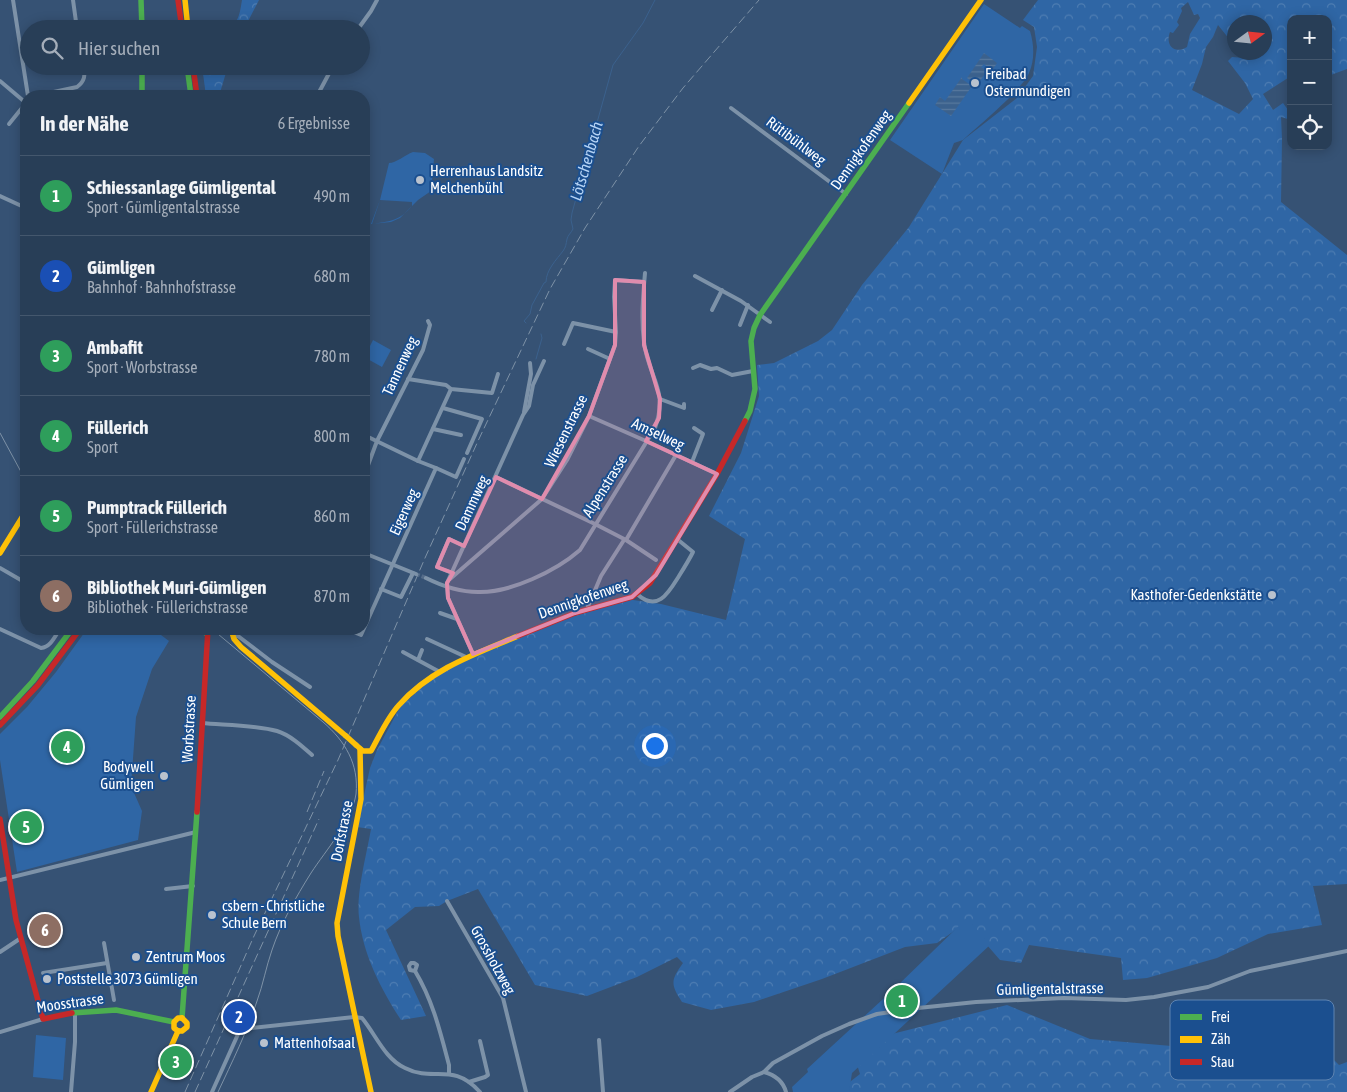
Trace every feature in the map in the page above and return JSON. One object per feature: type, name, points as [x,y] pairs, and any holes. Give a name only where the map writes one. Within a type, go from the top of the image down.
[{"type":"main road","points":[[141,0],[142,20]]},
{"type":"main road","points":[[178,0],[181,20]]},
{"type":"main road","points":[[185,0],[187,20]]},
{"type":"main road","name":"Dennigkofenweg","points":[[358,747],[366,752],[372,751],[388,720],[398,706],[414,688],[438,671],[472,654],[588,609],[626,599],[637,594],[653,579],[717,474],[752,407],[755,388],[751,341],[760,314],[981,0]]},
{"type":"main road","points":[[142,75],[142,90]]},
{"type":"main road","points":[[188,75],[189,90]]},
{"type":"main road","points":[[194,75],[196,90]]},
{"type":"main road","points":[[0,552],[20,520]]},
{"type":"main road","points":[[0,717],[33,681],[68,635]]},
{"type":"main road","points":[[0,725],[48,674],[76,635]]},
{"type":"main road","name":"Worbstrasse","points":[[182,1018],[193,886],[208,635]]},
{"type":"main road","points":[[233,636],[240,647],[358,747]]},
{"type":"main road","name":"Dorfstrasse","points":[[358,747],[361,799],[337,923],[354,1017],[371,1092]]},
{"type":"main road","points":[[0,819],[21,938],[43,1019]]},
{"type":"main road","name":"Moosstrasse","points":[[43,1019],[98,1010],[142,1014],[174,1022]]},
{"type":"main road","points":[[178,1018],[182,1018],[186,1022],[186,1027],[182,1031],[178,1031],[174,1028],[174,1022],[178,1018]]},
{"type":"main road","points":[[151,1092],[178,1031]]},
{"type":"street","points":[[13,0],[20,45]]},
{"type":"street","points":[[73,0],[76,20]]},
{"type":"street","points":[[364,20],[377,0]]},
{"type":"street","points":[[25,75],[27,90]]},
{"type":"street","points":[[63,90],[77,87],[82,83],[84,75]]},
{"type":"street","points":[[320,90],[328,75]]},
{"type":"street","points":[[0,81],[20,98]]},
{"type":"street","name":"Rütibühlweg","points":[[731,108],[846,194]]},
{"type":"street","points":[[9,124],[20,110]]},
{"type":"street","points":[[0,196],[20,205]]},
{"type":"street","name":"Alpenstrasse","points":[[426,578],[447,587],[477,592],[490,591],[514,585],[544,573],[570,559],[580,550],[655,428],[658,418],[659,390],[644,345],[642,323],[645,273]]},
{"type":"street","points":[[695,276],[722,290],[770,322]]},
{"type":"street","name":"Wiesenstrasse","points":[[450,579],[542,499],[567,460],[589,416],[615,344],[615,280],[644,282]]},
{"type":"street","points":[[712,310],[722,290]]},
{"type":"street","points":[[740,324],[748,306]]},
{"type":"street","name":"Tannenweg","points":[[370,460],[377,441],[423,350],[430,324],[428,321]]},
{"type":"street","points":[[564,344],[573,323],[616,332]]},
{"type":"street","points":[[588,349],[610,359]]},
{"type":"street","name":"Dammweg","points":[[447,587],[523,415],[529,406],[533,385],[544,361]]},
{"type":"street","points":[[523,415],[531,374],[530,362]]},
{"type":"street","points":[[693,368],[700,365],[717,368],[732,375],[753,371]]},
{"type":"street","points":[[408,379],[446,385],[451,388],[492,393],[498,374]]},
{"type":"street","points":[[418,460],[451,388]]},
{"type":"street","points":[[660,399],[684,408],[684,404]]},
{"type":"street","points":[[443,408],[482,419],[467,453]]},
{"type":"street","name":"Amselweg","points":[[589,416],[717,474]]},
{"type":"street","points":[[692,462],[703,434],[694,428]]},
{"type":"street","points":[[433,430],[461,435]]},
{"type":"street","points":[[370,438],[456,477],[464,459]]},
{"type":"street","points":[[588,609],[601,576],[676,455]]},
{"type":"street","name":"Eigerweg","points":[[370,613],[436,468]]},
{"type":"street","points":[[496,477],[595,524],[656,560]]},
{"type":"street","points":[[452,573],[437,567],[449,539],[464,546]]},
{"type":"street","points":[[637,594],[650,602],[663,598],[670,590],[693,552],[677,540]]},
{"type":"street","points":[[370,555],[414,573],[402,597],[380,589]]},
{"type":"street","points":[[0,568],[20,580]]},
{"type":"street","points":[[447,587],[448,598],[472,654]]},
{"type":"street","points":[[440,613],[457,619]]},
{"type":"street","points":[[0,630],[41,648],[49,646],[56,635]]},
{"type":"street","points":[[233,636],[238,636],[272,662],[310,687]]},
{"type":"street","points":[[427,639],[466,657]]},
{"type":"street","points":[[418,660],[422,650]]},
{"type":"street","points":[[403,652],[438,671]]},
{"type":"street","points":[[202,723],[277,731],[294,740],[312,755]]},
{"type":"street","points":[[0,880],[196,832]]},
{"type":"street","points":[[166,889],[193,886]]},
{"type":"street","name":"Grossholzweg","points":[[447,901],[503,998],[526,1092]]},
{"type":"street","points":[[0,952],[21,938]]},
{"type":"street","points":[[104,943],[114,1000]]},
{"type":"street","name":"Gümligentalstrasse","points":[[730,1092],[752,1077],[764,1072],[773,1063],[822,1036],[878,1014],[976,1002],[1064,998],[1126,1000],[1154,997],[1208,987],[1250,971],[1347,951]]},
{"type":"street","points":[[43,973],[107,963]]},
{"type":"street","points":[[415,971],[424,985],[432,1004],[449,1065],[449,1073]]},
{"type":"street","points":[[71,1092],[76,1042],[75,1013]]},
{"type":"street","points":[[212,1092],[238,1032],[242,1029],[354,1017],[362,1018],[388,1054],[406,1069],[420,1073],[449,1073],[463,1078],[480,1092]]},
{"type":"street","name":"Moosstrasse","points":[[0,1032],[43,1019]]},
{"type":"street","points":[[599,1040],[603,1092]]},
{"type":"street","points":[[469,1082],[485,1077],[489,1072],[480,1041]]},
{"type":"street","points":[[764,1072],[779,1080],[786,1092]]},
{"type":"highlighted area","points":[[615,280],[644,282],[644,345],[660,399],[659,418],[646,441],[717,474],[656,575],[632,597],[575,613],[473,654],[448,598],[447,583],[453,573],[437,567],[449,539],[464,546],[496,477],[542,499],[589,416],[615,345]]},
{"type":"green space","points":[[242,0],[259,0],[249,20],[236,20],[240,13]]},
{"type":"green space","points":[[1038,0],[1347,0],[1347,69],[1332,75],[1332,15],[1287,15],[1287,79],[1263,94],[1273,110],[1283,103],[1287,108],[1287,119],[1281,117],[1281,202],[1347,255],[1347,884],[1313,886],[1322,925],[1268,934],[1217,958],[1147,978],[1123,980],[1121,958],[1029,945],[1021,963],[1000,960],[967,922],[937,943],[905,947],[822,979],[754,1002],[711,1010],[682,1002],[674,986],[674,978],[683,963],[677,957],[637,977],[587,996],[535,985],[478,889],[439,906],[415,907],[386,930],[426,1016],[401,1020],[374,971],[364,945],[358,907],[362,873],[371,829],[357,827],[370,768],[377,750],[400,707],[444,668],[575,613],[626,599],[661,604],[726,620],[745,539],[709,516],[741,453],[759,396],[757,365],[774,363],[818,341],[832,330],[862,285],[909,227],[963,140],[1017,98],[1033,76],[1037,47],[1034,27],[1023,20]],"holes":[[[1188,2],[1194,15],[1198,14],[1200,18],[1190,34],[1187,47],[1175,49],[1170,45],[1169,37],[1170,32],[1173,33],[1179,25],[1177,22],[1182,11],[1181,8]],[[1227,15],[1272,15],[1272,60],[1228,61],[1245,83],[1253,99],[1239,114],[1192,90],[1206,47],[1218,25],[1227,36]]]},
{"type":"green space","name":"Freibad Ostermundigen","points":[[984,4],[1020,28],[1022,26],[1030,31],[1033,47],[1032,63],[1029,73],[1018,89],[963,140],[954,143],[942,174],[890,140]]},
{"type":"green space","points":[[203,75],[225,75],[221,90],[205,90]]},
{"type":"green space","points":[[413,152],[425,153],[434,159],[431,191],[412,206],[412,202],[380,200],[389,163],[395,162]]},
{"type":"green space","points":[[405,213],[400,218],[391,222],[374,224],[394,220]]},
{"type":"green space","points":[[373,340],[391,350],[382,367],[370,360],[370,346]]},
{"type":"green space","points":[[83,635],[161,635],[169,641],[152,669],[136,717],[131,786],[142,811],[138,840],[17,872],[0,760],[0,734],[27,707],[56,672]]},
{"type":"green space","points":[[967,918],[990,945],[852,1073],[849,1092],[793,1092],[792,1087],[808,1072],[807,1069]]},
{"type":"green space","points":[[1007,1005],[1090,1039],[1170,1046],[1170,1080],[1334,1080],[1334,1060],[1339,1065],[1347,1062],[1347,1092],[837,1092],[860,1074],[855,1058],[884,1036]]},
{"type":"green space","points":[[36,1035],[66,1038],[63,1080],[33,1077]]},
{"type":"shaded area","points":[[984,53],[997,63],[992,71],[984,64],[981,67],[987,71],[977,85],[967,78]]},
{"type":"shaded area","points":[[962,77],[972,86],[951,116],[935,105],[940,97],[945,101]]},
{"type":"waterway","name":"Lötschenbach","points":[[526,323],[524,321],[530,314],[532,305],[546,282],[550,269],[564,250],[567,238],[573,229],[572,213],[613,65],[643,23],[655,0]]},
{"type":"waterway","name":"Lötschenbach","points":[[536,359],[542,338],[541,334]]},
{"type":"tunnel","points":[[416,574],[426,578]]},
{"type":"tram line","points":[[0,433],[20,470]]},
{"type":"tram line","points":[[218,1092],[249,1024],[272,950],[289,910],[305,882],[344,825],[354,804],[356,794],[353,763],[338,737],[323,722],[219,635]]},
{"type":"railway","points":[[185,1092],[254,936],[338,760],[425,558],[478,441],[550,289],[585,228],[639,146],[683,88],[759,0]]},
{"type":"railway","points":[[307,812],[324,771]]},
{"type":"railway","points":[[195,1092],[319,819]]},
{"type":"traffic: fast","points":[[141,0],[142,20]]},
{"type":"traffic: fast","points":[[142,75],[142,90]]},
{"type":"traffic: fast","points":[[188,75],[190,90]]},
{"type":"traffic: fast","points":[[745,421],[750,411],[755,389],[751,341],[760,315],[909,103]]},
{"type":"traffic: fast","points":[[0,717],[33,681],[68,635]]},
{"type":"traffic: fast","points":[[182,1018],[197,812]]},
{"type":"traffic: fast","points":[[72,1013],[116,1010],[174,1022]]},
{"type":"traffic: slow","points":[[185,0],[187,20]]},
{"type":"traffic: slow","points":[[909,103],[981,0]]},
{"type":"traffic: slow","points":[[0,553],[20,521]]},
{"type":"traffic: slow","points":[[233,635],[241,647],[346,736]]},
{"type":"traffic: slow","points":[[356,745],[363,751],[371,751],[387,721],[399,705],[412,692],[439,672],[518,636]]},
{"type":"traffic: slow","points":[[346,736],[356,745]]},
{"type":"traffic: slow","points":[[360,749],[361,799],[337,923],[338,936],[371,1092]]},
{"type":"traffic: slow","points":[[178,1031],[174,1028],[174,1022],[178,1018],[182,1018]]},
{"type":"traffic: slow","points":[[178,1031],[182,1031],[187,1027],[187,1023],[182,1018]]},
{"type":"traffic: slow","points":[[151,1092],[178,1031]]},
{"type":"traffic: jam","points":[[178,0],[181,20]]},
{"type":"traffic: jam","points":[[194,75],[196,90]]},
{"type":"traffic: jam","points":[[518,636],[575,613],[632,597],[650,583],[717,474],[745,421]]},
{"type":"traffic: jam","points":[[0,725],[38,685],[76,635]]},
{"type":"traffic: jam","points":[[197,812],[208,635]]},
{"type":"traffic: jam","points":[[0,819],[16,920],[43,1019],[72,1013]]},
{"type":"place","name":"Freibad Ostermundigen","points":[[975,83]]},
{"type":"place","name":"Herrenhaus Landsitz Melchenbühl","points":[[420,180]]},
{"type":"place","name":"Kasthofer-Gedenkstätte","points":[[1272,595]]},
{"type":"place","name":"Füllerich","points":[[67,747]]},
{"type":"place","name":"Bodywell Gümligen","points":[[164,776]]},
{"type":"place","name":"Pumptrack Füllerich","points":[[26,827]]},
{"type":"place","name":"csbern - Christliche Schule Bern","points":[[212,915]]},
{"type":"place","name":"Bibliothek Muri-Gümligen","points":[[45,930]]},
{"type":"place","name":"Zentrum Moos","points":[[136,957]]},
{"type":"place","name":"Poststelle 3073 Gümligen","points":[[47,979]]},
{"type":"place","name":"Schiessanlage Gümligental","points":[[902,1001]]},
{"type":"place","name":"Gümligen","points":[[239,1017]]},
{"type":"place","name":"Mattenhofsaal","points":[[264,1043]]},
{"type":"place","name":"Ambafit","points":[[176,1062]]}]
